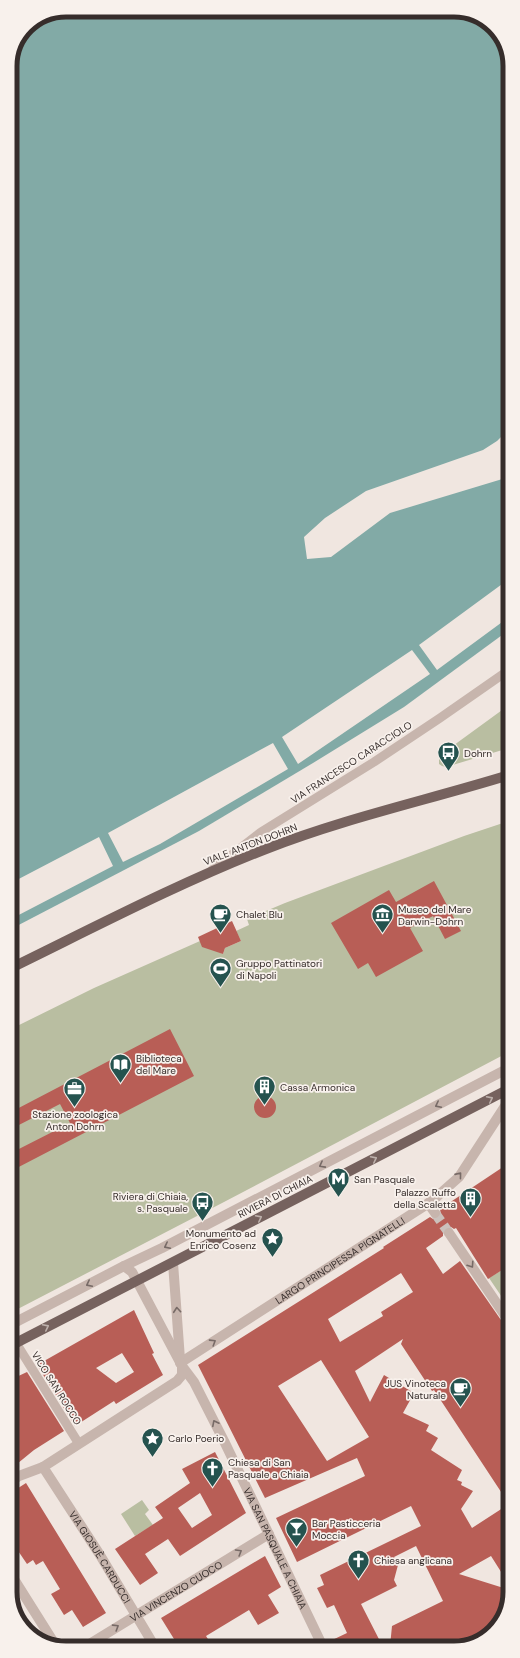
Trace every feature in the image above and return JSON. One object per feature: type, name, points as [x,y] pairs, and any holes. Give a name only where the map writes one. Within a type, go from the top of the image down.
[{"type":"main road","name":"VIALE ANTON DOHRN","points":[[17,965],[205,874],[267,849],[336,825],[407,803],[503,777]]},
{"type":"main road","name":"RIVIERA DI CHIAIA","points":[[17,1342],[503,1092]]},
{"type":"street","name":"VIA FRANCESCO CARACCIOLO","points":[[205,874],[261,832],[380,758],[503,674]]},
{"type":"street","points":[[17,1321],[124,1266],[214,1222],[503,1071]]},
{"type":"street","name":"LARGO PRINCIPESSA PIGNATELLI","points":[[181,1364],[428,1203],[459,1177],[503,1109]]},
{"type":"street","points":[[428,1203],[435,1213]]},
{"type":"street","points":[[449,1233],[503,1313]]},
{"type":"street","points":[[17,1477],[43,1467],[177,1381],[182,1375],[173,1262]]},
{"type":"street","points":[[124,1266],[132,1272],[137,1281]]},
{"type":"street","name":"VIA SAN PASQUALE A CHIAIA","points":[[137,1281],[181,1364],[196,1385],[320,1641]]},
{"type":"street","name":"VICO SAN ROCCO","points":[[17,1349],[79,1444]]},
{"type":"street","name":"VIA GIOSUÈ CARDUCCI","points":[[43,1467],[100,1555],[151,1641]]},
{"type":"street","name":"VIA VINCENZO CUOCO","points":[[94,1641],[269,1534]]},
{"type":"street","points":[[17,1585],[51,1638]]},
{"type":"green space","points":[[503,709],[503,750],[446,767],[439,764],[439,756]]},
{"type":"green space","points":[[503,823],[503,1055],[17,1309],[17,1026],[94,988],[200,941],[223,954],[225,948],[241,941],[236,931],[249,925],[247,919],[285,903],[464,836]]},
{"type":"green space","points":[[503,1269],[503,1299],[489,1278]]},
{"type":"green space","points":[[142,1500],[149,1510],[145,1514],[153,1525],[135,1536],[121,1514]]},
{"type":"water","points":[[66,17],[464,18],[479,24],[491,34],[499,47],[503,59],[503,634],[404,707],[199,831],[17,926],[18,56],[25,39],[31,31],[47,21]]},
{"type":"pier","points":[[503,435],[503,479],[390,513],[331,557],[307,559],[304,537],[325,518],[366,491],[483,450]]},
{"type":"pier","points":[[503,583],[503,621],[437,670],[419,645]]},
{"type":"pier","points":[[412,650],[430,674],[298,764],[282,737]]},
{"type":"pier","points":[[273,743],[288,769],[160,844],[123,862],[108,833]]},
{"type":"pier","points":[[99,837],[113,866],[17,916],[17,880]]},
{"type":"building","points":[[434,881],[461,931],[445,939],[433,916],[410,928],[423,951],[376,977],[368,963],[358,969],[331,923],[389,890],[396,902]]},
{"type":"building","name":"Chalet Blu","points":[[232,921],[241,941],[225,948],[223,954],[202,947],[198,937]]},
{"type":"building","points":[[170,1029],[194,1076],[17,1168],[17,1150],[70,1123],[60,1104],[17,1126],[17,1109]]},
{"type":"building","name":"Cassa Armonica","points":[[265,1096],[269,1097],[275,1103],[275,1111],[269,1117],[265,1118],[261,1117],[255,1111],[254,1107],[255,1103],[261,1097]]},
{"type":"building","points":[[503,1167],[503,1269],[488,1279],[456,1228],[445,1228],[443,1236],[426,1248],[443,1274],[460,1261],[503,1323],[503,1495],[434,1390],[432,1391],[401,1344],[403,1339],[355,1371],[370,1402],[384,1375],[414,1393],[403,1413],[429,1425],[426,1431],[438,1438],[431,1450],[462,1470],[457,1480],[462,1482],[461,1485],[473,1491],[461,1509],[472,1528],[503,1508],[503,1575],[491,1556],[459,1574],[503,1588],[502,1602],[498,1614],[489,1627],[473,1637],[461,1641],[390,1641],[392,1626],[443,1601],[416,1546],[394,1557],[398,1565],[394,1580],[397,1586],[361,1604],[380,1641],[330,1641],[347,1633],[334,1605],[327,1608],[317,1588],[324,1585],[320,1575],[421,1526],[411,1506],[297,1562],[276,1518],[365,1476],[357,1458],[265,1498],[198,1365],[384,1248],[383,1247],[430,1217],[433,1219],[438,1219],[441,1215],[440,1209]],"holes":[[[401,1273],[413,1292],[381,1312],[383,1316],[340,1342],[328,1319]],[[321,1360],[369,1437],[327,1461],[278,1386]]]},
{"type":"building","points":[[134,1310],[154,1353],[152,1354],[163,1375],[116,1404],[114,1401],[75,1426],[37,1365]],"holes":[[[122,1353],[134,1372],[116,1383],[96,1368]]]},
{"type":"building","points":[[27,1372],[64,1431],[34,1450],[17,1464],[17,1377]]},
{"type":"building","points":[[215,1452],[246,1513],[180,1556],[168,1539],[145,1554],[158,1573],[140,1585],[115,1549],[163,1518],[155,1507],[190,1483],[182,1469]],"holes":[[[200,1493],[212,1515],[192,1528],[178,1508]]]},
{"type":"building","points":[[26,1483],[106,1613],[83,1627],[72,1610],[64,1615],[51,1594],[60,1589],[43,1561],[36,1565],[33,1560],[27,1564],[17,1549],[17,1489]]},
{"type":"building","points":[[265,1556],[281,1587],[268,1595],[279,1613],[258,1625],[249,1610],[206,1636],[209,1641],[175,1641],[161,1618]]},
{"type":"tunnel","points":[[435,1213],[449,1233]]},
{"type":"place","name":"Dohrn","points":[[448,772]]},
{"type":"place","name":"Chalet Blu","points":[[221,934]]},
{"type":"place","name":"Museo del Mare Darwin-Dohrn","points":[[383,934]]},
{"type":"place","name":"Gruppo Pattinatori di Napoli","points":[[221,988]]},
{"type":"place","name":"Biblioteca del Mare","points":[[121,1084]]},
{"type":"place","name":"Cassa Armonica","points":[[265,1106]]},
{"type":"place","name":"Stazione zoologica Anton Dohrn","points":[[75,1108]]},
{"type":"place","name":"San Pasquale","points":[[339,1198]]},
{"type":"place","name":"Palazzo Ruffo della Scaletta","points":[[471,1218]]},
{"type":"place","name":"Riviera di Chiaia, s. Pasquale","points":[[203,1222]]},
{"type":"place","name":"Monumento ad Enrico Cosenz","points":[[272,1258]]},
{"type":"place","name":"JUS Vinoteca Naturale","points":[[461,1408]]},
{"type":"place","name":"Carlo Poerio","points":[[152,1458]]},
{"type":"place","name":"Chiesa di San Pasquale a Chiaia","points":[[213,1488]]},
{"type":"place","name":"Bar Pasticceria Moccia","points":[[296,1548]]},
{"type":"place","name":"Chiesa anglicana","points":[[358,1580]]}]
